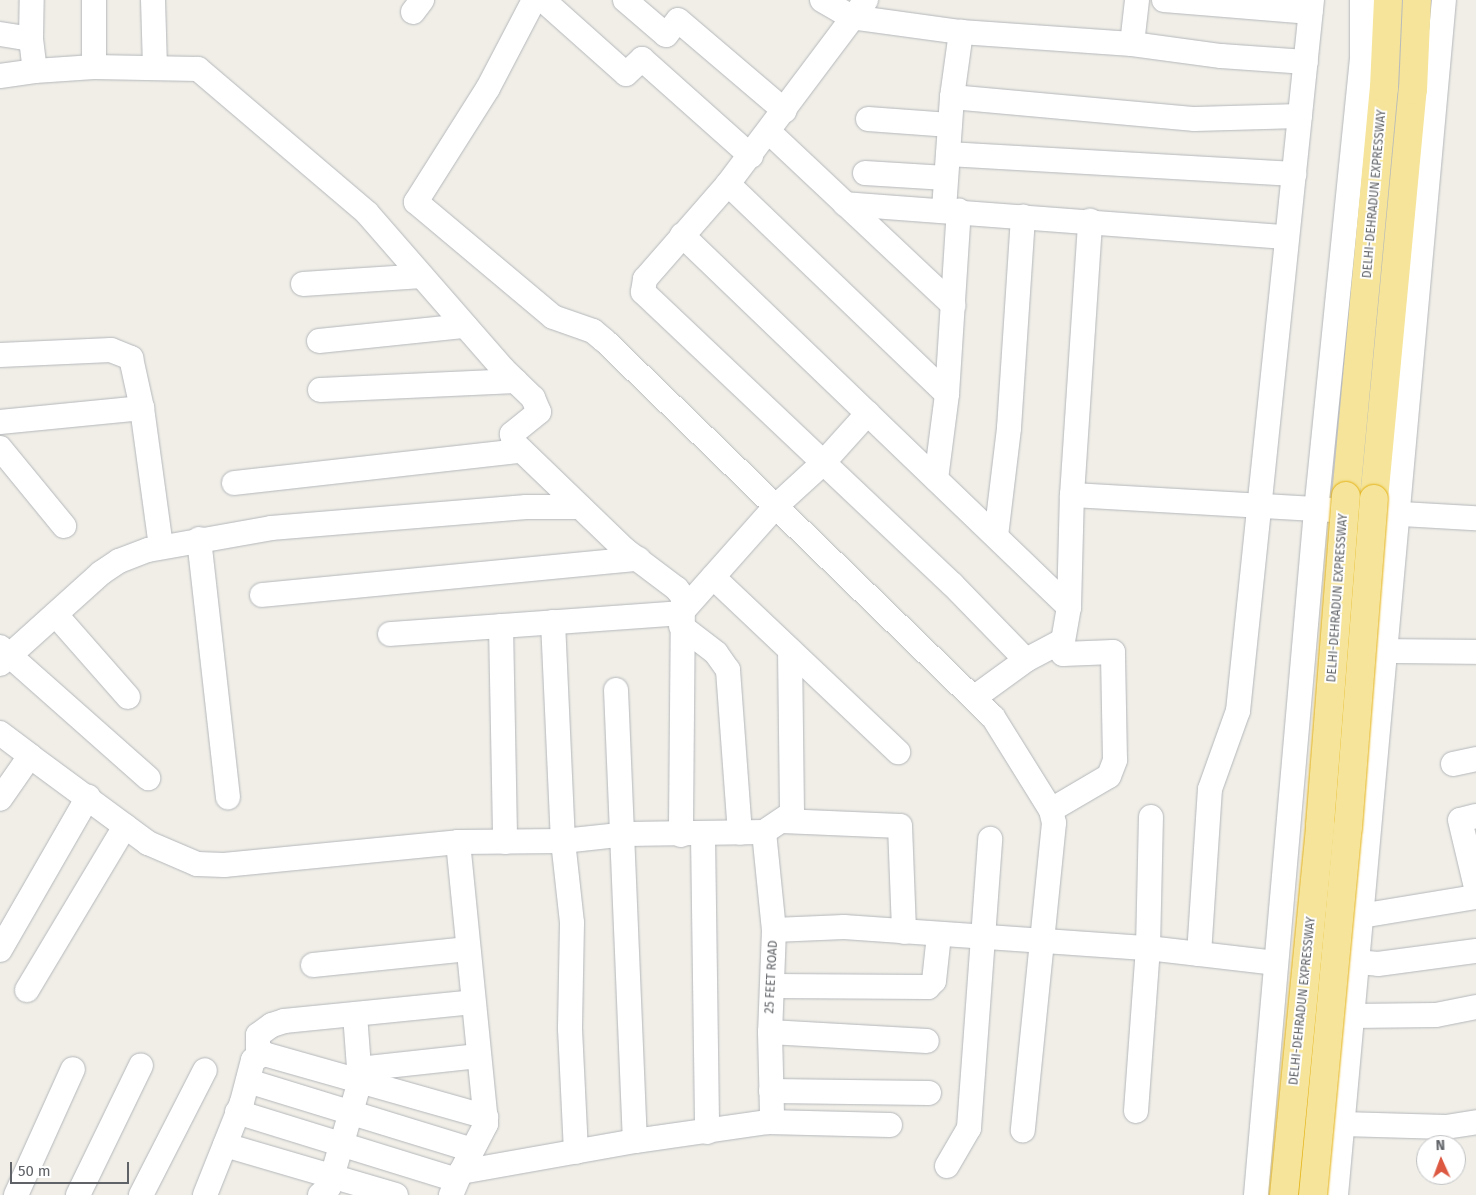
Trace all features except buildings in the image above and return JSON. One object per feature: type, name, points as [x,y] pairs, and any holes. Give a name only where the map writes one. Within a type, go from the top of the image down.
[{"type":"highway","name":"DELHI-DEHRADUN EXPRESSWAY","points":[[1284,1195],[1384,88],[1388,0]]},
{"type":"highway","points":[[1313,1195],[1413,90],[1417,0]]},
{"type":"street","points":[[32,0],[32,39],[35,71]]},
{"type":"street","points":[[94,0],[94,66]]},
{"type":"street","points":[[153,0],[155,68]]},
{"type":"street","points":[[534,0],[488,88],[416,202],[553,316],[593,331],[605,341],[775,507],[975,697],[993,717],[1051,810],[1054,824],[1040,942],[1023,1130]]},
{"type":"street","points":[[543,0],[626,74],[642,59],[750,156]]},
{"type":"street","points":[[625,0],[666,35],[678,20],[785,111]]},
{"type":"street","points":[[822,0],[961,32],[1132,44],[1221,56],[1306,62]]},
{"type":"street","points":[[1132,44],[1137,0]]},
{"type":"street","points":[[1164,0],[1311,6],[1261,507],[1238,712],[1210,789],[1198,954]]},
{"type":"street","points":[[1256,1195],[1316,511],[1362,55],[1362,0]]},
{"type":"street","points":[[1336,1195],[1444,0]]},
{"type":"street","points":[[858,9],[785,111],[728,184],[645,279],[643,292],[1026,660]]},
{"type":"street","points":[[936,479],[947,394],[953,305],[952,210],[947,166],[952,97],[961,32]]},
{"type":"street","points":[[0,34],[32,39]]},
{"type":"street","points":[[0,76],[94,66],[194,67],[203,72],[367,213],[465,326],[533,398],[539,412],[512,434],[514,443],[638,559],[678,589],[683,598],[681,619],[707,1132]]},
{"type":"street","points":[[952,97],[1195,119],[1300,116]]},
{"type":"street","points":[[868,119],[950,125]]},
{"type":"street","points":[[769,132],[953,305]]},
{"type":"street","points":[[865,173],[947,166],[1294,174]]},
{"type":"street","points":[[728,184],[947,394]]},
{"type":"street","points":[[845,204],[952,210],[1287,237]]},
{"type":"street","points":[[996,536],[1009,428],[1023,216]]},
{"type":"street","points":[[1051,810],[1110,776],[1115,760],[1114,652],[1063,654],[1062,641],[1069,607],[1072,495],[1090,221]]},
{"type":"street","points":[[682,235],[1069,607]]},
{"type":"street","points":[[303,284],[422,276]]},
{"type":"street","points":[[319,341],[465,326]]},
{"type":"street","points":[[0,356],[111,350],[124,353],[134,364],[161,547]]},
{"type":"street","points":[[320,390],[516,381]]},
{"type":"street","points":[[0,422],[142,408]]},
{"type":"street","points":[[681,619],[713,577],[775,507],[823,463],[868,413]]},
{"type":"street","points":[[0,448],[64,526]]},
{"type":"street","points":[[234,483],[521,450]]},
{"type":"street","points":[[1072,495],[1398,516],[1476,518]]},
{"type":"street","points":[[148,778],[3,655],[56,615],[101,573],[119,561],[161,547],[199,539],[318,524],[526,507],[580,506]]},
{"type":"street","points":[[199,539],[228,797]]},
{"type":"street","points":[[262,595],[638,559]]},
{"type":"street","points":[[713,577],[898,752]]},
{"type":"street","points":[[56,615],[128,697]]},
{"type":"street","points":[[390,634],[553,622],[681,619],[716,653],[728,670],[740,833]]},
{"type":"street","points":[[553,622],[563,841],[572,923],[570,1029],[576,1152]]},
{"type":"street","points":[[502,626],[505,842]]},
{"type":"street","points":[[975,697],[1026,660],[1062,641]]},
{"type":"street","points":[[773,826],[792,813],[790,650]]},
{"type":"street","points":[[1385,651],[1476,652]]},
{"type":"street","points":[[616,690],[635,1141]]},
{"type":"street","points":[[0,733],[148,842],[197,864],[215,865],[458,842],[563,841],[621,835],[740,833],[773,826],[900,826],[904,932]]},
{"type":"street","points":[[0,799],[30,756]]},
{"type":"street","points":[[0,950],[88,797]]},
{"type":"street","points":[[1476,816],[1460,820],[1476,887]]},
{"type":"street","points":[[1136,1110],[1148,948],[1151,817]]},
{"type":"street","points":[[28,990],[125,826]]},
{"type":"street","name":"25 FEET ROAD","points":[[767,1122],[772,1115],[770,1032],[774,930],[773,826]]},
{"type":"street","points":[[947,1166],[968,1128],[990,839]]},
{"type":"street","points":[[456,1182],[486,1124],[472,1002],[458,842]]},
{"type":"street","points":[[1361,916],[1476,897]]},
{"type":"street","points":[[774,930],[844,927],[1148,948],[1276,963]]},
{"type":"street","points":[[772,986],[932,985],[939,935]]},
{"type":"street","points":[[313,965],[468,949]]},
{"type":"street","points":[[1357,962],[1378,964],[1476,951]]},
{"type":"street","points":[[206,1195],[238,1112],[254,1060],[258,1056],[258,1035],[272,1025],[472,1002]]},
{"type":"street","points":[[1352,1016],[1436,1015],[1476,1007]]},
{"type":"street","points":[[320,1195],[329,1186],[360,1075],[355,1014]]},
{"type":"street","points":[[770,1032],[927,1041]]},
{"type":"street","points":[[258,1056],[276,1056],[360,1075],[486,1117]]},
{"type":"street","points":[[360,1075],[478,1056]]},
{"type":"street","points":[[78,1195],[141,1065]]},
{"type":"street","points":[[16,1195],[73,1069]]},
{"type":"street","points":[[141,1195],[206,1070]]},
{"type":"street","points":[[248,1081],[472,1150]]},
{"type":"street","points":[[771,1092],[929,1093]]},
{"type":"street","points":[[238,1112],[456,1182],[576,1152],[635,1141],[767,1122],[890,1125]]},
{"type":"street","points":[[1342,1124],[1446,1127],[1476,1122]]},
{"type":"street","points":[[225,1145],[396,1195]]}]
